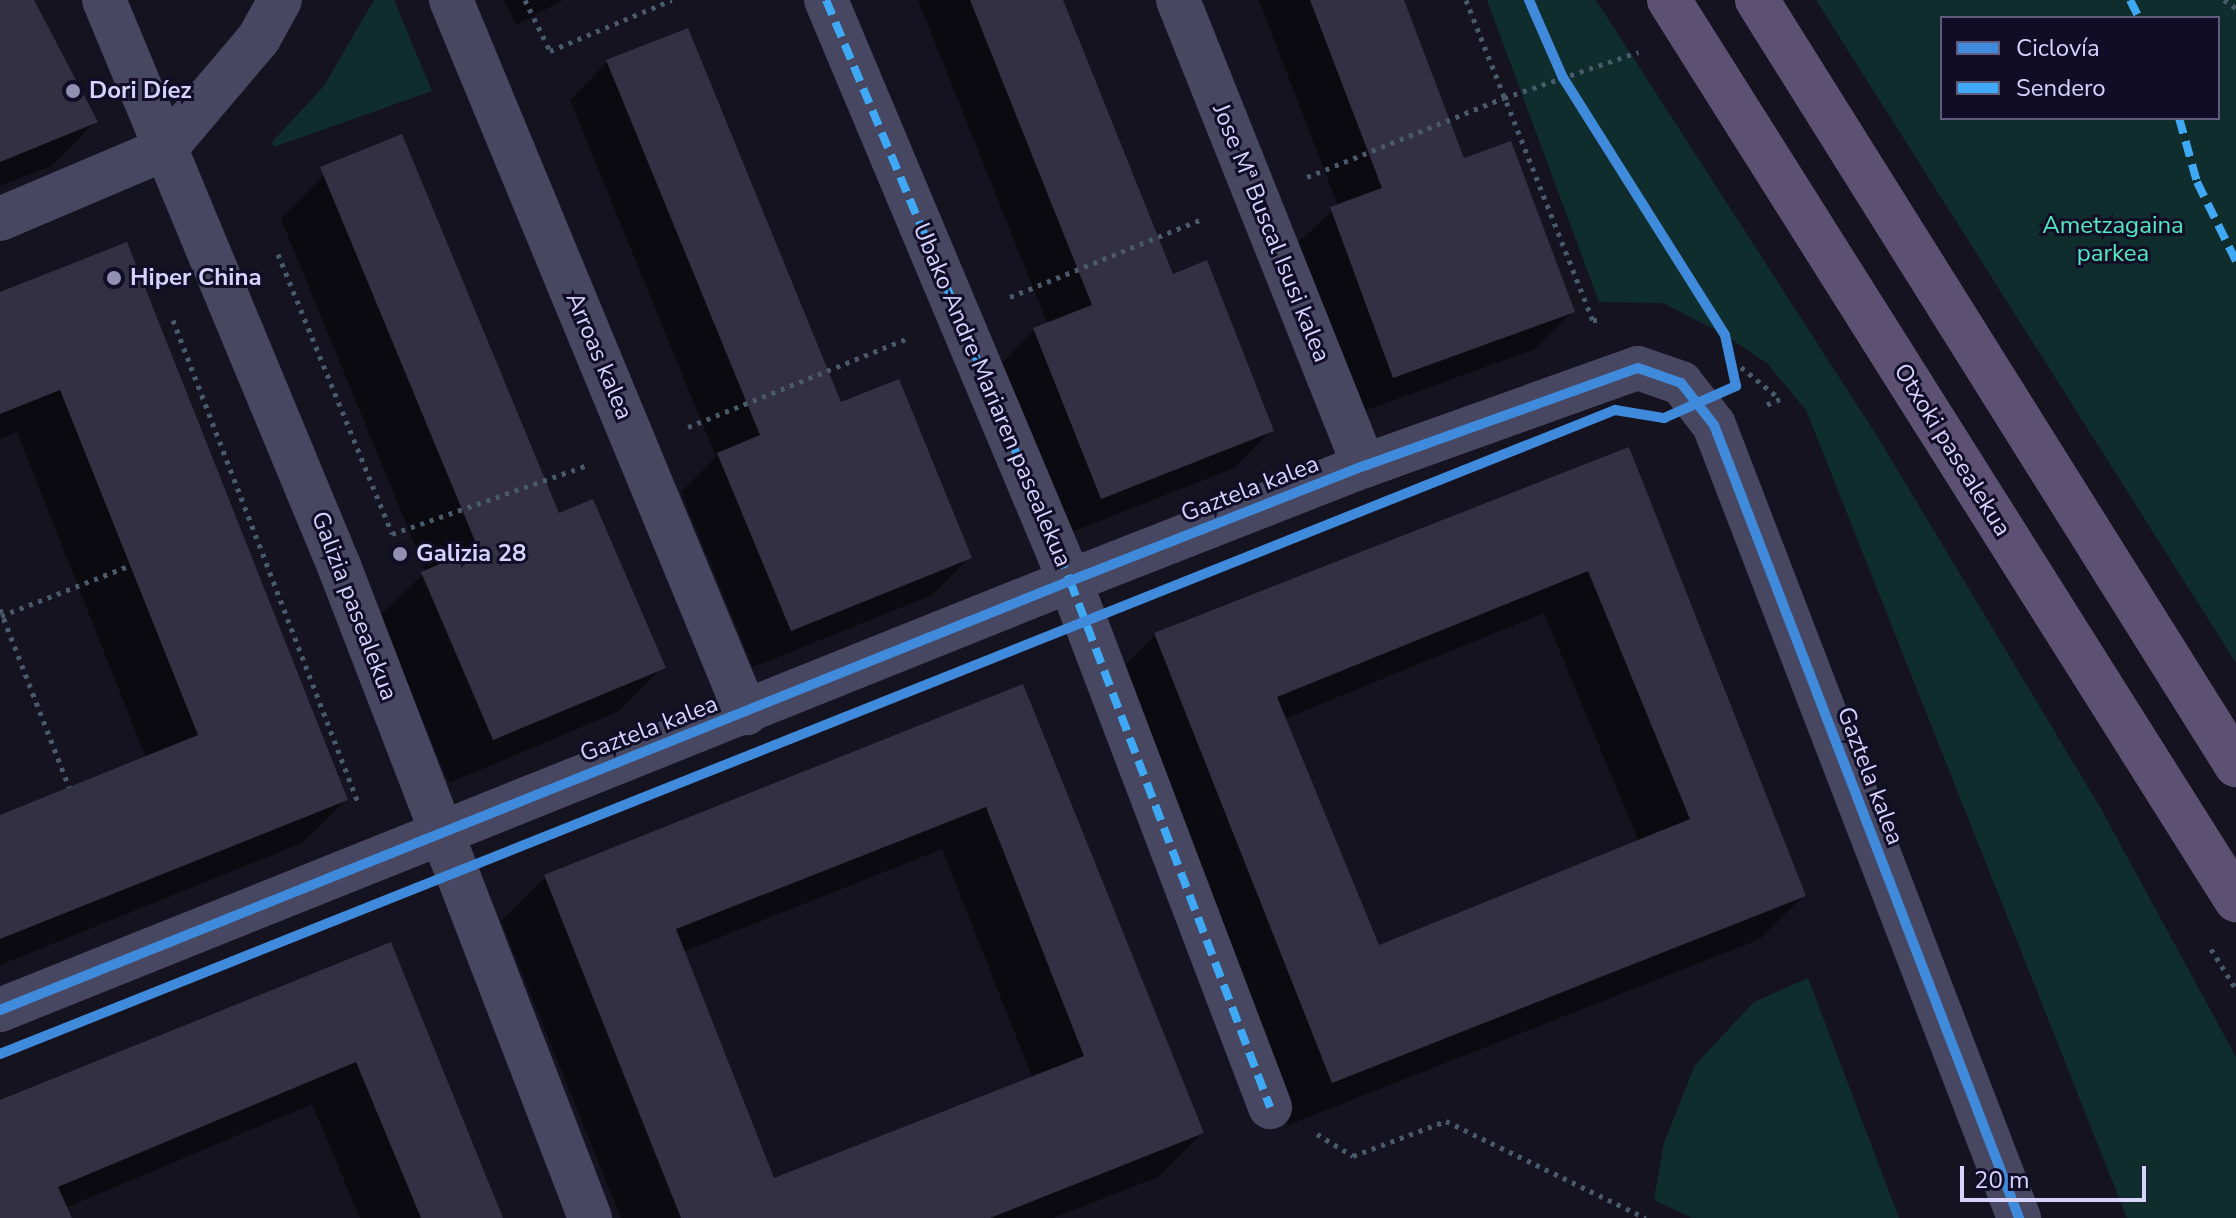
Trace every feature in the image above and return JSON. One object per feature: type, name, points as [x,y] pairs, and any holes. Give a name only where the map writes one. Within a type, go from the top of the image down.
[{"type":"main road","name":"Otxoki pasealekua","points":[[1669,0],[2236,900]]},
{"type":"main road","points":[[1757,0],[2236,765]]},
{"type":"street","name":"Galizia pasealekua","points":[[104,0],[339,566],[590,1218]]},
{"type":"street","points":[[0,219],[165,149],[259,38],[280,0]]},
{"type":"street","name":"Arroas kalea","points":[[451,0],[746,713]]},
{"type":"street","name":"Ubako Andre Mariaren pasealekua","points":[[826,0],[1070,581],[1270,1107]]},
{"type":"street","name":"Jose Mª Buscal Isusi kalea","points":[[1178,0],[1364,466]]},
{"type":"street","name":"Gaztela kalea","points":[[0,1010],[439,830],[746,713],[1070,581],[1364,466],[1638,368],[1681,383],[1706,414],[2019,1218]]},
{"type":"path","points":[[525,0],[550,51],[672,0]]},
{"type":"path","points":[[1466,0],[1593,320],[1608,321]]},
{"type":"path","points":[[2224,0],[2236,8]]},
{"type":"path","points":[[1557,65],[1571,92]]},
{"type":"path","points":[[170,311],[361,804],[347,810]]},
{"type":"path","points":[[1706,414],[1736,386],[1730,359]]},
{"type":"path","points":[[1706,414],[1780,399],[1730,359]]},
{"type":"path","points":[[69,787],[1,613],[131,565]]},
{"type":"path","points":[[1270,1107],[1353,1156],[1446,1121],[1646,1218]]},
{"type":"green space","points":[[374,0],[394,0],[432,91],[274,147],[272,142],[324,86]]},
{"type":"green space","points":[[1487,0],[1596,0],[1877,436],[2100,807],[2236,1057],[2236,1218],[2127,1218],[1806,410],[1767,363],[1725,335],[1663,303],[1599,302]]},
{"type":"green space","name":"Ametzagaina parkea","points":[[1816,0],[2236,0],[2236,663]]},
{"type":"green space","points":[[1808,978],[1899,1218],[1692,1218],[1654,1200],[1664,1143],[1695,1065],[1754,1002]]},
{"type":"building","points":[[0,0],[34,0],[98,122],[0,162]]},
{"type":"building","points":[[970,0],[1063,0],[1173,274],[1207,260],[1274,431],[1101,499],[1033,328],[1092,305]]},
{"type":"building","points":[[1310,0],[1404,0],[1464,158],[1511,141],[1575,312],[1393,378],[1330,207],[1382,188]]},
{"type":"building","points":[[688,28],[841,402],[899,379],[972,558],[791,631],[717,453],[760,435],[606,60]]},
{"type":"building","points":[[402,134],[559,513],[593,499],[666,668],[493,740],[421,572],[478,548],[320,167]]},
{"type":"building","points":[[127,242],[348,800],[0,939],[0,815],[198,735],[60,390],[0,414],[0,292]]},
{"type":"building","points":[[1629,447],[1806,896],[1332,1083],[1154,633]],"holes":[[[1588,571],[1690,819],[1379,945],[1277,697]]]},
{"type":"building","points":[[1023,684],[1204,1133],[990,1218],[681,1218],[544,875]],"holes":[[[986,807],[1084,1056],[774,1178],[676,929]]]},
{"type":"building","points":[[391,942],[503,1218],[421,1218],[356,1062],[58,1187],[72,1218],[0,1218],[0,1100]]},
{"type":"marked path","points":[[826,0],[1070,581],[1270,1107]]},
{"type":"marked path","points":[[2130,0],[2138,16]]},
{"type":"marked path","points":[[2180,120],[2197,182],[2236,261]]},
{"type":"cycle path","points":[[0,1054],[1615,410],[1664,418],[1736,386],[1725,335],[1563,78],[1529,0]]},
{"type":"cycle path","points":[[0,1010],[1070,581],[1364,466],[1638,368],[1681,383],[1714,425],[2019,1218]]},
{"type":"place","name":"Dori Díez","points":[[73,91]]},
{"type":"place","name":"Hiper China","points":[[114,278]]},
{"type":"place","name":"Galizia 28","points":[[400,554]]}]
